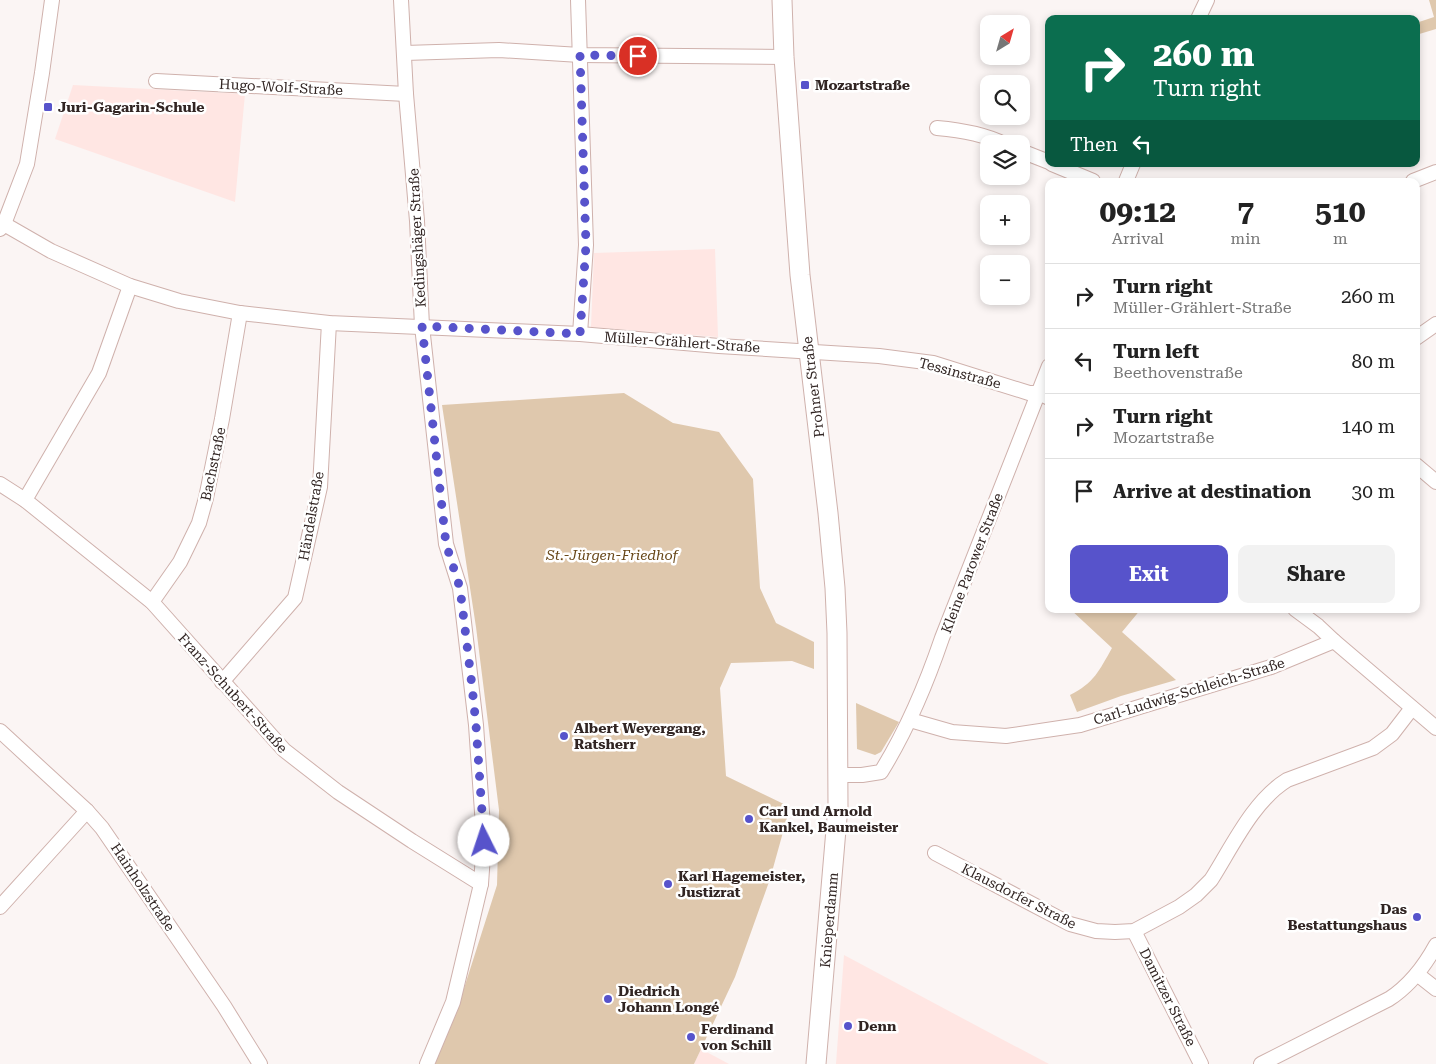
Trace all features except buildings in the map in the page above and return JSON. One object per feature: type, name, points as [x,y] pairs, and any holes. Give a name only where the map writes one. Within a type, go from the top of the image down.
[{"type":"main road","name":"Prohner Straße","points":[[782,0],[784,57],[800,275],[835,588],[839,775]]},
{"type":"main road","name":"Knieperdamm","points":[[816,1064],[837,824],[839,775]]},
{"type":"street","points":[[2,227],[28,164],[52,0]]},
{"type":"street","name":"Kedingshäger Straße","points":[[402,0],[406,94],[417,221],[422,326],[446,544],[460,588],[476,725],[484,841],[481,884],[453,1002],[427,1064]]},
{"type":"street","points":[[578,0],[586,245],[580,334]]},
{"type":"street","points":[[1200,15],[1207,0]]},
{"type":"street","points":[[405,54],[499,50],[580,55],[784,57]]},
{"type":"street","name":"Hugo-Wolf-Straße","points":[[156,80],[406,94]]},
{"type":"street","points":[[937,128],[958,130],[980,136]]},
{"type":"street","points":[[1030,155],[1045,160]]},
{"type":"street","points":[[1059,167],[1086,178]]},
{"type":"street","points":[[1420,179],[1436,172]]},
{"type":"street","name":"Müller-Grählert-Straße","points":[[2,227],[51,252],[130,286],[179,301],[240,313],[329,323],[580,334],[810,352]]},
{"type":"street","points":[[25,500],[99,373],[130,286]]},
{"type":"street","name":"Bachstraße","points":[[152,602],[180,562],[199,523],[222,419],[240,313]]},
{"type":"street","name":"Händelstraße","points":[[222,682],[295,598],[320,487],[329,323]]},
{"type":"street","points":[[1420,335],[1436,324]]},
{"type":"street","name":"Tessinstraße","points":[[810,352],[879,356],[933,363],[1043,396]]},
{"type":"street","name":"Kleine Parower Straße","points":[[839,775],[862,775],[881,772],[910,720],[928,680],[942,638],[1043,396]]},
{"type":"street","points":[[1420,468],[1436,482]]},
{"type":"street","name":"Franz-Schubert-Straße","points":[[0,484],[25,500],[152,602],[284,750],[338,792],[481,884]]},
{"type":"street","points":[[1300,613],[1436,728]]},
{"type":"street","name":"Carl-Ludwig-Schleich-Straße","points":[[910,720],[952,732],[1006,736],[1080,725],[1271,667],[1334,641]]},
{"type":"street","points":[[1134,931],[1179,907],[1204,888],[1211,880],[1256,808],[1280,784],[1373,748],[1392,734],[1412,708]]},
{"type":"street","name":"Hainholzstraße","points":[[0,731],[87,811],[115,846],[224,1006],[260,1064]]},
{"type":"street","points":[[0,907],[87,811]]},
{"type":"street","name":"Klausdorfer Straße","points":[[936,853],[1070,924],[1096,931],[1134,931]]},
{"type":"street","name":"Damitzer Straße","points":[[1134,931],[1201,1064]]},
{"type":"street","points":[[1261,1064],[1398,993],[1418,974],[1436,945]]},
{"type":"street","points":[[1418,974],[1436,989]]},
{"type":"shaded area","points":[[73,85],[245,94],[235,202],[55,139]]},
{"type":"shaded area","points":[[715,249],[718,337],[591,327],[594,253]]},
{"type":"shaded area","points":[[844,955],[977,1026],[1049,1064],[836,1064]]},
{"type":"shaded area","points":[[701,1049],[729,1064],[694,1064]]},
{"type":"green space","points":[[1429,0],[1436,0],[1436,29],[1420,34],[1420,22],[1434,17]]},
{"type":"green space","name":"St.-Jürgen-Friedhof","points":[[624,393],[673,423],[719,432],[753,479],[760,588],[776,623],[814,642],[814,669],[792,661],[731,663],[720,688],[726,776],[790,807],[770,879],[735,977],[694,1064],[434,1064],[459,1004],[497,885],[499,810],[476,627],[442,405]]},
{"type":"green space","points":[[1074,613],[1138,613],[1122,632],[1176,680],[1121,696],[1077,712],[1070,695],[1090,681],[1112,648]]},
{"type":"green space","points":[[856,703],[899,722],[881,752],[875,755],[857,749]]},
{"type":"place","name":"Mozartstraße","points":[[805,85]]},
{"type":"place","name":"Juri-Gagarin-Schule","points":[[48,107]]},
{"type":"place","name":"Albert Weyergang, Ratsherr","points":[[564,736]]},
{"type":"place","name":"Carl und Arnold Kankel, Baumeister","points":[[749,819]]},
{"type":"place","name":"Karl Hagemeister, Justizrat","points":[[668,884]]},
{"type":"place","name":"Das Bestattungshaus","points":[[1417,917]]},
{"type":"place","name":"Diedrich Johann Longé","points":[[608,999]]},
{"type":"place","name":"Denn","points":[[848,1026]]},
{"type":"place","name":"Ferdinand von Schill","points":[[691,1037]]},
{"type":"route","points":[[484,841],[472,686],[460,588],[446,544],[422,326],[580,334],[586,245],[580,55],[638,56]]}]
